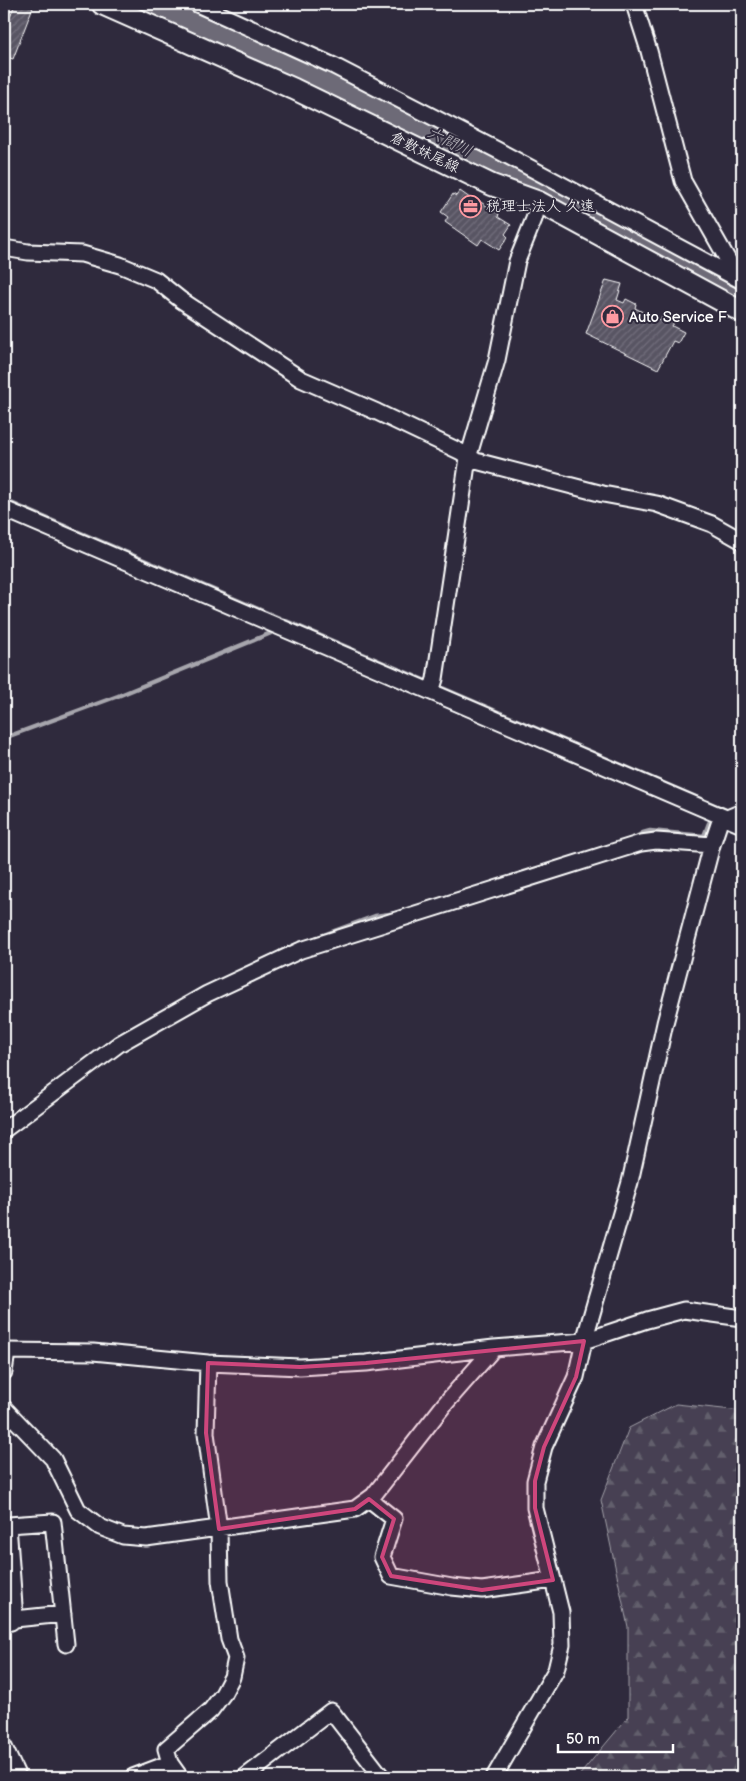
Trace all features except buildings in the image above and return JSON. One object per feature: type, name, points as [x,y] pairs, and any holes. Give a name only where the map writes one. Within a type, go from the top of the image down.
[{"type":"main road","name":"倉敷妹尾線","points":[[102,4],[294,89],[492,185],[539,202],[726,298],[742,312]]},
{"type":"street","points":[[197,4],[334,66],[498,150],[739,280]]},
{"type":"street","points":[[634,4],[649,51],[683,180],[739,280]]},
{"type":"street","points":[[433,686],[468,458],[496,360],[517,260],[539,202]]},
{"type":"street","points":[[4,248],[28,252],[82,254],[120,265],[156,280],[181,300],[301,379],[394,420],[461,452],[468,458],[603,494],[657,504],[712,524],[742,541]]},
{"type":"street","points":[[4,509],[433,686],[735,818]]},
{"type":"street","points":[[494,1777],[556,1670],[562,1645],[561,1612],[535,1508],[535,1481],[544,1448],[576,1376],[630,1182],[665,1023],[712,845],[720,821],[735,818]]},
{"type":"street","points":[[4,1130],[119,1044],[207,994],[301,950],[642,843],[656,841],[712,845]]},
{"type":"street","points":[[4,1372],[6,1351],[93,1352],[208,1362],[300,1367],[357,1364],[494,1348],[584,1342],[647,1320],[684,1310],[742,1318]]},
{"type":"street","points":[[4,1408],[53,1459],[78,1510],[100,1527],[122,1536],[146,1538],[355,1509],[373,1496],[444,1405],[494,1348]]},
{"type":"street","points":[[180,1777],[170,1763],[166,1749],[211,1710],[223,1694],[232,1677],[236,1658],[229,1639],[220,1581],[219,1529],[206,1433],[208,1362]]},
{"type":"street","points":[[369,1499],[394,1518],[382,1557],[391,1576],[452,1587],[482,1590],[553,1580]]},
{"type":"street","points":[[63,1614],[9,1621],[8,1525],[53,1522],[63,1614],[66,1644]]},
{"type":"street","points":[[245,1777],[330,1711],[382,1777]]},
{"type":"street","points":[[4,1747],[18,1777]]},
{"type":"street","points":[[133,1777],[170,1763]]},
{"type":"highlighted area","points":[[584,1341],[576,1377],[544,1447],[535,1481],[535,1508],[553,1580],[482,1590],[391,1576],[382,1557],[394,1519],[369,1499],[355,1509],[219,1529],[206,1433],[208,1363],[300,1367],[366,1363]]},
{"type":"green space","points":[[676,1404],[742,1411],[742,1777],[578,1777],[628,1717],[628,1627],[601,1500],[629,1428]]},
{"type":"waterway","name":"六間川","points":[[149,4],[268,55],[477,154],[742,295]]},
{"type":"waterway","points":[[4,500],[731,812]]},
{"type":"waterway","points":[[4,738],[118,696],[271,633]]},
{"type":"waterway","points":[[635,838],[650,831],[704,836],[709,823]]},
{"type":"waterway","points":[[307,941],[375,916],[397,913]]},
{"type":"waterway","points":[[281,951],[297,944]]},
{"type":"place","name":"税理士法人 久遠","points":[[470,206]]},
{"type":"place","name":"Auto Service F","points":[[613,317]]}]
